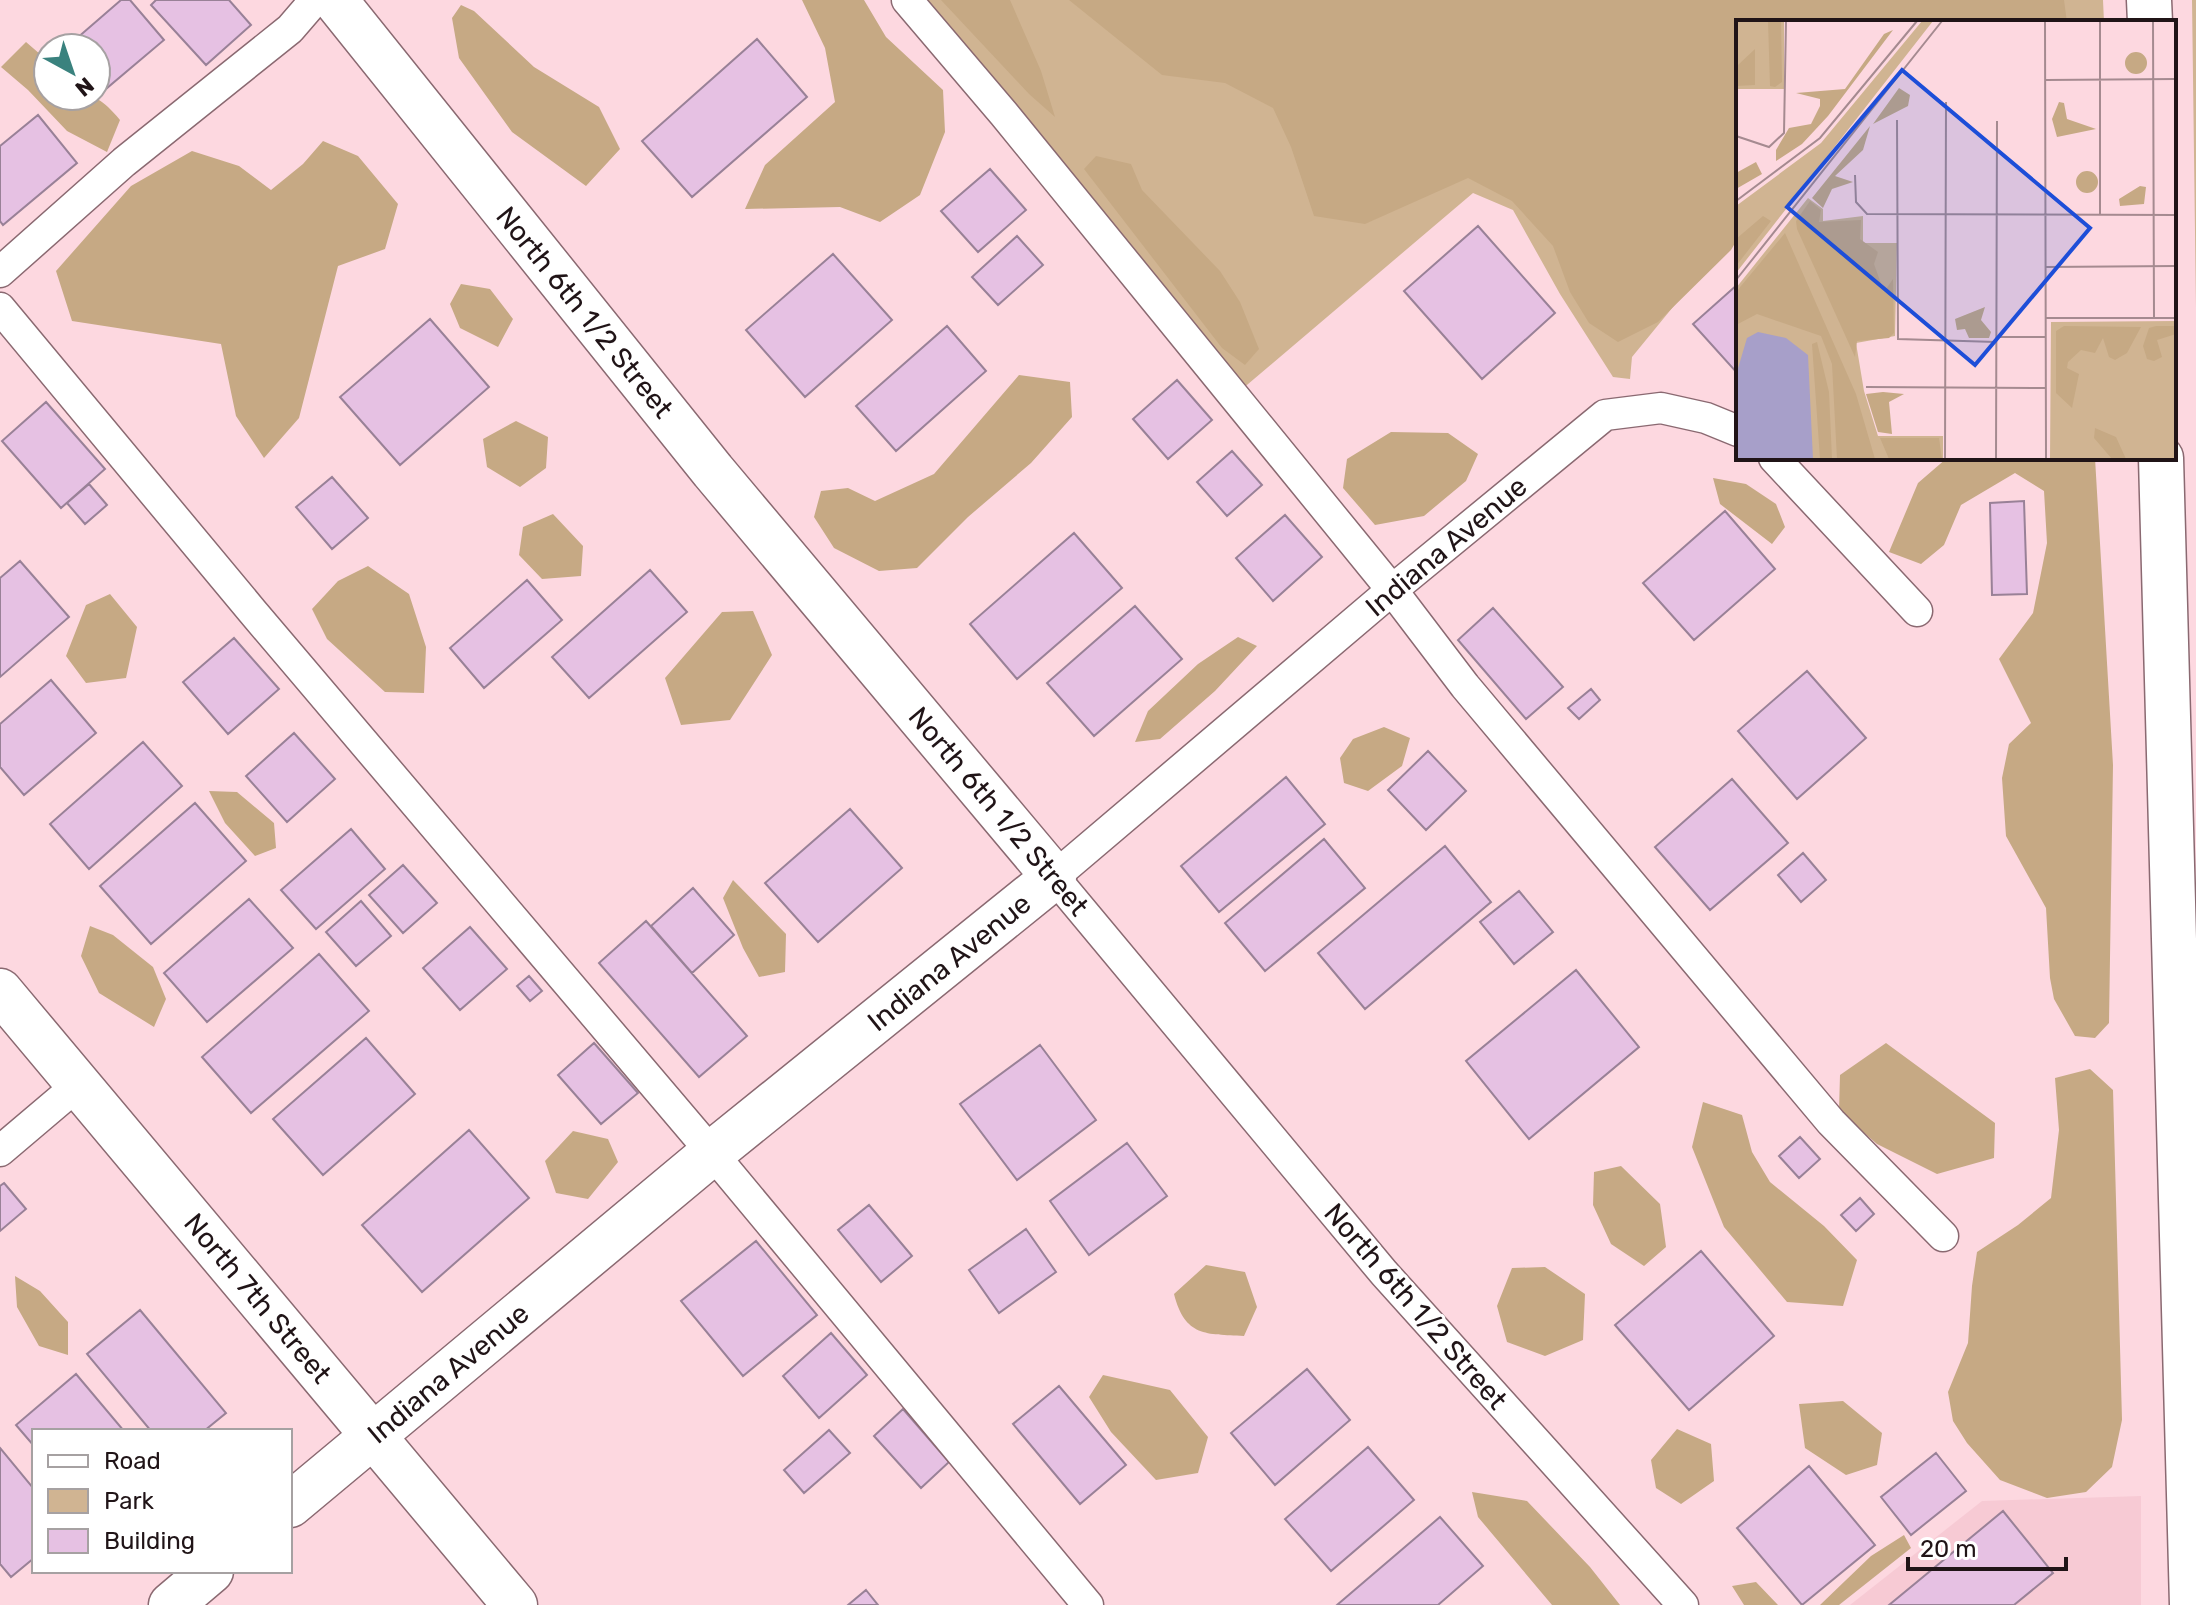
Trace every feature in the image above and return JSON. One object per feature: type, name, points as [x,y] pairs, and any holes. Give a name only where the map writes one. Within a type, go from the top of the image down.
[{"type":"street","name":"North 6th 1/2 Street","points":[[335,0],[713,471],[1054,877]]},
{"type":"street","points":[[2149,0],[2150,20]]},
{"type":"street","points":[[2161,460],[2192,1605]]},
{"type":"street","name":"Indiana Avenue","points":[[292,1503],[712,1153],[1054,877]]},
{"type":"street","name":"North 7th Street","points":[[0,991],[515,1605]]},
{"type":"street","points":[[171,1605],[209,1573]]},
{"type":"lane","points":[[0,272],[124,162],[290,29],[315,0]]},
{"type":"lane","points":[[907,0],[1004,114],[1392,590],[1465,686],[1831,1122],[1943,1236]]},
{"type":"lane","points":[[2,315],[712,1153],[1088,1605]]},
{"type":"lane","name":"Indiana Avenue","points":[[1054,877],[1392,590],[1605,415],[1661,408],[1706,418],[1736,430]]},
{"type":"lane","points":[[1776,460],[1917,611]]},
{"type":"lane","name":"North 6th 1/2 Street","points":[[1054,877],[1384,1273],[1683,1605]]},
{"type":"lane","points":[[0,1151],[79,1084]]},
{"type":"shaded area","points":[[802,0],[864,0],[886,37],[943,90],[945,132],[920,195],[880,222],[840,207],[745,209],[765,165],[835,102],[825,48]]},
{"type":"shaded area","points":[[941,0],[1010,0],[1041,71],[1055,117],[1029,94]]},
{"type":"shaded area","points":[[1069,0],[2064,0],[2067,20],[1736,20],[1736,241],[1658,322],[1618,342],[1589,323],[1570,292],[1553,246],[1512,201],[1468,178],[1365,224],[1314,216],[1291,147],[1273,108],[1225,83],[1162,75]]},
{"type":"shaded area","points":[[461,5],[474,11],[534,67],[599,107],[620,149],[586,186],[512,132],[459,58],[452,18]]},
{"type":"shaded area","points":[[26,42],[32,47],[32,94],[28,90],[1,67]]},
{"type":"shaded area","points":[[112,111],[120,120],[107,152],[67,131],[49,112]]},
{"type":"shaded area","points":[[323,141],[358,156],[398,204],[385,249],[338,266],[299,418],[264,458],[236,416],[221,344],[72,321],[56,271],[131,186],[192,151],[239,166],[271,190],[303,164]]},
{"type":"shaded area","points":[[1096,156],[1131,164],[1142,190],[1220,271],[1240,302],[1259,349],[1245,365],[1222,348],[1084,169]]},
{"type":"shaded area","points":[[461,284],[490,289],[513,319],[498,347],[460,328],[450,304]]},
{"type":"shaded area","points":[[1019,375],[1070,382],[1072,417],[1031,463],[968,517],[917,568],[879,571],[834,548],[814,517],[821,491],[848,488],[875,501],[934,474]]},
{"type":"shaded area","points":[[516,421],[548,437],[546,468],[520,487],[487,467],[483,439]]},
{"type":"shaded area","points":[[1391,432],[1448,433],[1478,454],[1466,481],[1424,516],[1375,525],[1343,488],[1347,459]]},
{"type":"shaded area","points":[[1945,460],[2095,460],[2113,765],[2109,1023],[2095,1038],[2075,1036],[2054,999],[2046,908],[2006,836],[2002,778],[2009,744],[2031,723],[1999,659],[2033,613],[2047,543],[2044,491],[2015,473],[1961,505],[1944,545],[1921,564],[1889,552],[1918,483]]},
{"type":"shaded area","points":[[1713,478],[1746,484],[1776,504],[1785,527],[1772,544],[1720,504]]},
{"type":"shaded area","points":[[553,514],[583,546],[581,576],[542,579],[519,555],[523,527]]},
{"type":"shaded area","points":[[368,566],[409,594],[426,647],[424,693],[385,692],[327,639],[312,609],[338,581]]},
{"type":"shaded area","points":[[110,594],[137,627],[126,678],[86,683],[66,656],[86,605]]},
{"type":"shaded area","points":[[753,611],[772,655],[730,720],[681,725],[665,678],[722,612]]},
{"type":"shaded area","points":[[1238,637],[1257,646],[1215,691],[1160,739],[1135,742],[1148,711],[1198,664]]},
{"type":"shaded area","points":[[1384,727],[1410,738],[1402,766],[1368,791],[1344,783],[1340,758],[1353,739]]},
{"type":"shaded area","points":[[209,791],[237,792],[274,823],[276,848],[255,856],[225,823]]},
{"type":"shaded area","points":[[733,880],[786,934],[785,972],[759,977],[743,948],[723,898]]},
{"type":"shaded area","points":[[90,926],[113,935],[153,967],[166,999],[154,1027],[99,993],[81,956]]},
{"type":"shaded area","points":[[1886,1043],[1995,1123],[1994,1158],[1937,1174],[1877,1144],[1839,1111],[1840,1075]]},
{"type":"shaded area","points":[[2090,1069],[2113,1090],[2122,1420],[2112,1467],[2086,1492],[2047,1498],[2000,1480],[1967,1443],[1953,1421],[1948,1392],[1968,1343],[1977,1252],[2051,1198],[2059,1130],[2055,1078]]},
{"type":"shaded area","points":[[1703,1102],[1742,1115],[1752,1152],[1770,1182],[1824,1226],[1857,1260],[1843,1306],[1787,1302],[1724,1227],[1692,1147]]},
{"type":"shaded area","points":[[573,1131],[608,1139],[618,1162],[588,1199],[556,1193],[545,1161]]},
{"type":"shaded area","points":[[1621,1166],[1660,1204],[1666,1247],[1644,1266],[1611,1244],[1593,1205],[1594,1172]]},
{"type":"shaded area","points":[[1206,1265],[1245,1272],[1257,1307],[1244,1336],[1208,1333],[1191,1326],[1184,1318],[1174,1294]]},
{"type":"shaded area","points":[[1545,1267],[1585,1294],[1583,1340],[1545,1356],[1507,1342],[1497,1306],[1512,1268]]},
{"type":"shaded area","points":[[15,1276],[40,1291],[68,1322],[68,1355],[39,1346],[17,1307]]},
{"type":"shaded area","points":[[1103,1375],[1170,1390],[1208,1437],[1198,1473],[1156,1480],[1111,1432],[1089,1397]]},
{"type":"shaded area","points":[[1843,1401],[1882,1433],[1877,1465],[1846,1475],[1805,1448],[1799,1404]]},
{"type":"shaded area","points":[[1677,1429],[1711,1444],[1714,1481],[1681,1504],[1656,1488],[1651,1460]]},
{"type":"shaded area","points":[[1472,1492],[1527,1501],[1590,1567],[1620,1605],[1552,1605],[1478,1517]]},
{"type":"shaded area","points":[[2141,1496],[2141,1605],[1850,1605],[1982,1501]]},
{"type":"shaded area","points":[[1904,1535],[1911,1548],[1839,1605],[1820,1605],[1871,1556]]},
{"type":"shaded area","points":[[1756,1582],[1778,1605],[1744,1605],[1732,1586]]},
{"type":"green space","points":[[921,0],[2103,0],[2104,20],[1736,20],[1709,263],[1632,357],[1630,379],[1613,377],[1560,294],[1513,210],[1473,193],[1241,390]]},
{"type":"green space","points":[[2192,0],[2196,0],[2196,308]]},
{"type":"building","points":[[121,0],[130,0],[164,40],[112,84],[112,32],[84,32]]},
{"type":"building","points":[[156,0],[229,0],[251,25],[206,65],[151,5]]},
{"type":"building","points":[[757,39],[807,97],[692,197],[642,141]]},
{"type":"building","points":[[38,115],[77,163],[3,225],[0,221],[0,146]]},
{"type":"building","points":[[990,169],[1026,210],[978,252],[941,211]]},
{"type":"building","points":[[1478,226],[1555,313],[1482,379],[1404,291]]},
{"type":"building","points":[[1017,236],[1043,265],[998,305],[972,277]]},
{"type":"building","points":[[833,254],[892,320],[805,397],[746,330]]},
{"type":"building","points":[[1736,286],[1736,372],[1693,324]]},
{"type":"building","points":[[430,319],[489,387],[400,465],[340,397]]},
{"type":"building","points":[[947,326],[986,371],[896,451],[856,406]]},
{"type":"building","points":[[1177,380],[1212,420],[1168,459],[1133,419]]},
{"type":"building","points":[[46,402],[105,469],[61,508],[2,441]]},
{"type":"building","points":[[1232,451],[1262,485],[1227,516],[1197,482]]},
{"type":"building","points":[[332,477],[368,518],[332,549],[296,507]]},
{"type":"building","points":[[89,484],[107,505],[85,524],[67,503]]},
{"type":"building","points":[[2024,501],[2027,594],[1992,595],[1990,503]]},
{"type":"building","points":[[1725,511],[1775,569],[1694,640],[1643,583]]},
{"type":"building","points":[[1285,515],[1322,557],[1273,601],[1236,558]]},
{"type":"building","points":[[1074,533],[1122,588],[1017,679],[970,624]]},
{"type":"building","points":[[20,561],[69,617],[0,677],[0,578]]},
{"type":"building","points":[[650,570],[687,612],[589,698],[552,657]]},
{"type":"building","points":[[527,580],[562,620],[484,688],[450,648]]},
{"type":"building","points":[[1135,606],[1182,659],[1094,736],[1047,683]]},
{"type":"building","points":[[1493,608],[1563,687],[1526,719],[1458,640]]},
{"type":"building","points":[[234,638],[279,689],[228,734],[183,682]]},
{"type":"building","points":[[1807,671],[1866,738],[1797,799],[1738,731]]},
{"type":"building","points":[[51,680],[96,733],[24,795],[0,767],[0,724]]},
{"type":"building","points":[[1591,689],[1600,700],[1579,719],[1568,708]]},
{"type":"building","points":[[294,733],[335,779],[287,822],[246,776]]},
{"type":"building","points":[[143,742],[182,786],[89,869],[50,824]]},
{"type":"building","points":[[1428,751],[1466,791],[1426,830],[1388,790]]},
{"type":"building","points":[[1286,777],[1325,824],[1219,912],[1181,866]]},
{"type":"building","points":[[1732,779],[1788,843],[1710,910],[1655,847]]},
{"type":"building","points":[[195,803],[246,861],[151,944],[100,886]]},
{"type":"building","points":[[850,809],[902,868],[818,942],[765,883]]},
{"type":"building","points":[[351,829],[385,869],[316,929],[281,890]]},
{"type":"building","points":[[1324,839],[1365,888],[1265,971],[1225,923]]},
{"type":"building","points":[[1445,846],[1491,902],[1365,1009],[1318,953]]},
{"type":"building","points":[[1803,853],[1826,880],[1801,902],[1778,875]]},
{"type":"building","points":[[403,865],[437,903],[403,933],[369,895]]},
{"type":"building","points":[[693,888],[734,935],[692,973],[651,926]]},
{"type":"building","points":[[1519,891],[1553,932],[1514,964],[1480,922]]},
{"type":"building","points":[[249,899],[293,948],[207,1022],[164,973]]},
{"type":"building","points":[[361,901],[391,936],[356,966],[326,932]]},
{"type":"building","points":[[646,921],[747,1036],[699,1077],[599,963]]},
{"type":"building","points":[[470,927],[507,969],[460,1010],[423,968]]},
{"type":"building","points":[[319,954],[369,1011],[251,1113],[202,1057]]},
{"type":"building","points":[[1576,970],[1639,1047],[1529,1139],[1466,1061]]},
{"type":"building","points":[[529,976],[542,991],[530,1001],[517,986]]},
{"type":"building","points":[[366,1038],[415,1094],[323,1175],[273,1119]]},
{"type":"building","points":[[594,1043],[638,1093],[601,1124],[558,1075]]},
{"type":"building","points":[[1040,1045],[1096,1120],[1017,1180],[960,1104]]},
{"type":"building","points":[[469,1130],[529,1198],[422,1292],[362,1225]]},
{"type":"building","points":[[1800,1137],[1820,1159],[1799,1178],[1779,1156]]},
{"type":"building","points":[[1127,1143],[1167,1196],[1089,1255],[1050,1201]]},
{"type":"building","points":[[4,1183],[26,1209],[0,1231],[0,1186]]},
{"type":"building","points":[[1860,1198],[1874,1214],[1856,1231],[1841,1215]]},
{"type":"building","points":[[869,1205],[912,1256],[881,1282],[838,1230]]},
{"type":"building","points":[[1026,1229],[1056,1272],[999,1313],[969,1270]]},
{"type":"building","points":[[756,1241],[817,1315],[743,1376],[681,1301]]},
{"type":"building","points":[[1701,1251],[1774,1336],[1689,1410],[1615,1325]]},
{"type":"building","points":[[140,1310],[226,1413],[206,1429],[149,1429],[87,1354]]},
{"type":"building","points":[[831,1333],[867,1375],[819,1418],[783,1376]]},
{"type":"building","points":[[1307,1369],[1350,1420],[1275,1485],[1231,1433]]},
{"type":"building","points":[[76,1374],[122,1429],[32,1429],[32,1444],[16,1425]]},
{"type":"building","points":[[1059,1386],[1126,1465],[1080,1504],[1013,1424]]},
{"type":"building","points":[[903,1409],[949,1462],[921,1488],[874,1436]]},
{"type":"building","points":[[829,1430],[850,1453],[804,1493],[784,1470]]},
{"type":"building","points":[[1368,1447],[1414,1500],[1331,1571],[1285,1519]]},
{"type":"building","points":[[0,1448],[32,1487],[32,1560],[11,1577],[0,1564]]},
{"type":"building","points":[[1936,1453],[1966,1491],[1911,1535],[1881,1497]]},
{"type":"building","points":[[1809,1466],[1875,1545],[1802,1605],[1737,1528]]},
{"type":"building","points":[[2003,1511],[2053,1573],[2014,1605],[1889,1605]]},
{"type":"building","points":[[1440,1517],[1483,1566],[1438,1605],[1337,1605]]},
{"type":"building","points":[[866,1590],[878,1605],[848,1605]]}]
